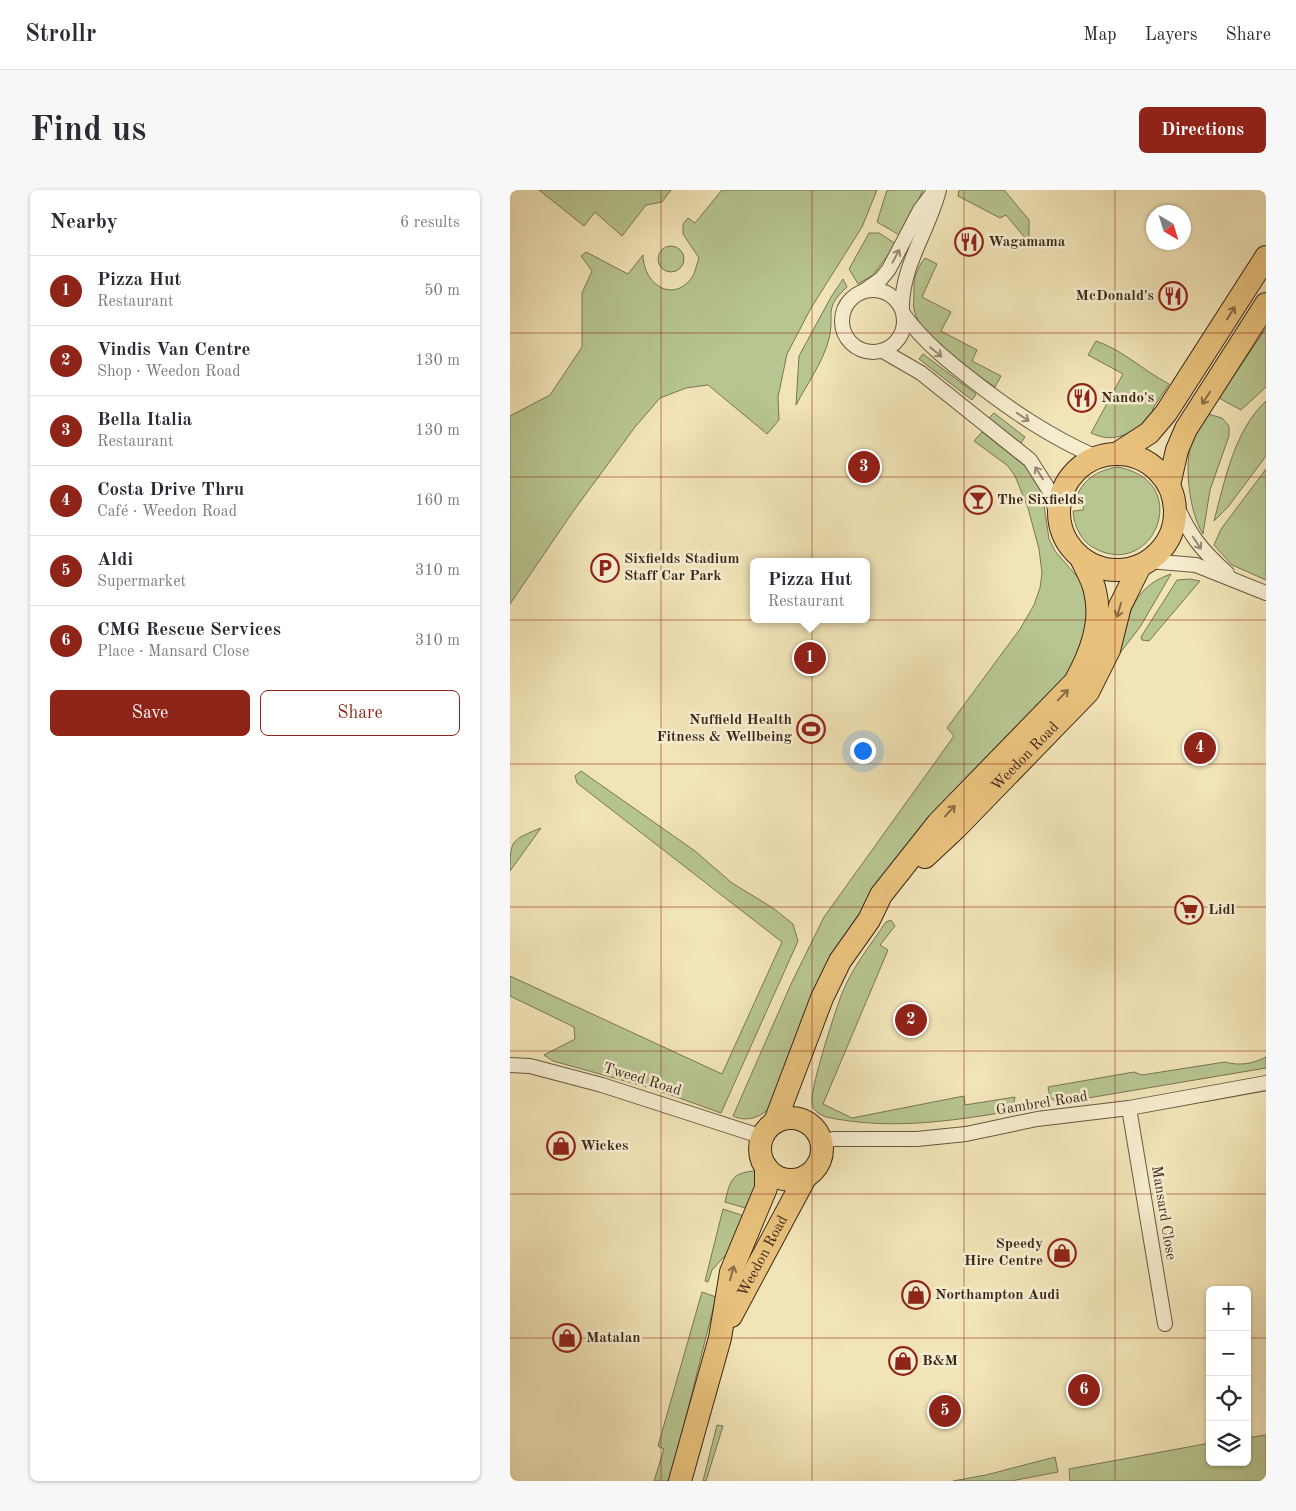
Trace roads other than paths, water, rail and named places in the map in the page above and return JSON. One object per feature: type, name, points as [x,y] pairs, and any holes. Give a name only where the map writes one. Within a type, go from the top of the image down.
[{"type":"main road","points":[[1266,257],[1205,355],[1166,413],[1148,433],[1107,455],[1080,466],[1067,481],[1061,492],[1058,518],[1066,540],[1081,558],[1104,569],[1116,570],[1144,563],[1159,553],[1170,535],[1175,514],[1172,493],[1176,450],[1186,429],[1266,304]]},
{"type":"main road","points":[[1107,455],[1139,457],[1148,462],[1164,476],[1172,493]]},
{"type":"main road","name":"Weedon Road","points":[[769,1130],[822,998],[840,961],[869,920],[881,895],[938,823],[1076,682],[1091,653],[1097,617],[1096,591],[1081,558]]},
{"type":"main road","name":"Weedon Road","points":[[869,920],[883,908],[919,862],[956,828],[1088,692],[1109,650],[1120,606],[1144,563]]},
{"type":"main road","name":"Weedon Road","points":[[800,1055],[798,1107],[804,1121]]},
{"type":"main road","points":[[794,1118],[804,1121],[818,1133],[821,1142],[819,1161],[806,1176],[789,1180],[772,1173],[766,1167],[760,1150],[769,1130],[794,1118]]},
{"type":"main road","name":"Weedon Road","points":[[680,1481],[720,1338],[732,1272],[766,1188],[766,1167]]},
{"type":"main road","name":"Weedon Road","points":[[720,1338],[806,1176]]},
{"type":"street","points":[[937,190],[934,208],[904,277],[902,333],[891,347],[883,351],[864,351],[855,347],[844,332],[843,312],[848,303],[881,279],[889,268],[920,210],[937,190]]},
{"type":"street","points":[[863,291],[881,290],[889,294],[933,350],[994,398],[1043,431],[1107,455]]},
{"type":"street","points":[[883,351],[921,373],[1030,460],[1049,490],[1058,518]]},
{"type":"street","points":[[1172,493],[1185,526],[1203,552],[1233,579]]},
{"type":"street","points":[[1144,563],[1196,565],[1266,593]]},
{"type":"street","name":"Tweed Road","points":[[510,1064],[530,1066],[769,1130]]},
{"type":"street","name":"Gambrel Road","points":[[821,1142],[834,1139],[942,1137],[1037,1119],[1129,1108],[1266,1083]]},
{"type":"street","name":"Mansard Close","points":[[1129,1108],[1166,1324]]},
{"type":"place","name":"Wagamama","points":[[969,242]]},
{"type":"place","name":"McDonald's","points":[[1173,296]]},
{"type":"place","name":"Nando's","points":[[1082,398]]},
{"type":"place","name":"Bella Italia","points":[[864,467]]},
{"type":"place","name":"The Sixfields","points":[[978,500]]},
{"type":"place","name":"Sixfields Stadium Staff Car Park","points":[[605,568]]},
{"type":"place","name":"Pizza Hut","points":[[810,658]]},
{"type":"place","name":"Nuffield Health Fitness & Wellbeing","points":[[811,729]]},
{"type":"place","name":"Costa Drive Thru","points":[[1200,748]]},
{"type":"place","name":"Lidl","points":[[1189,910]]},
{"type":"place","name":"Vindis Van Centre","points":[[911,1020]]},
{"type":"place","name":"Wickes","points":[[561,1146]]},
{"type":"place","name":"Speedy Hire Centre","points":[[1062,1253]]},
{"type":"place","name":"Northampton Audi","points":[[916,1295]]},
{"type":"place","name":"Matalan","points":[[567,1338]]},
{"type":"place","name":"B&M","points":[[903,1361]]},
{"type":"place","name":"CMG Rescue Services","points":[[1084,1390]]},
{"type":"place","name":"Aldi","points":[[945,1411]]}]
